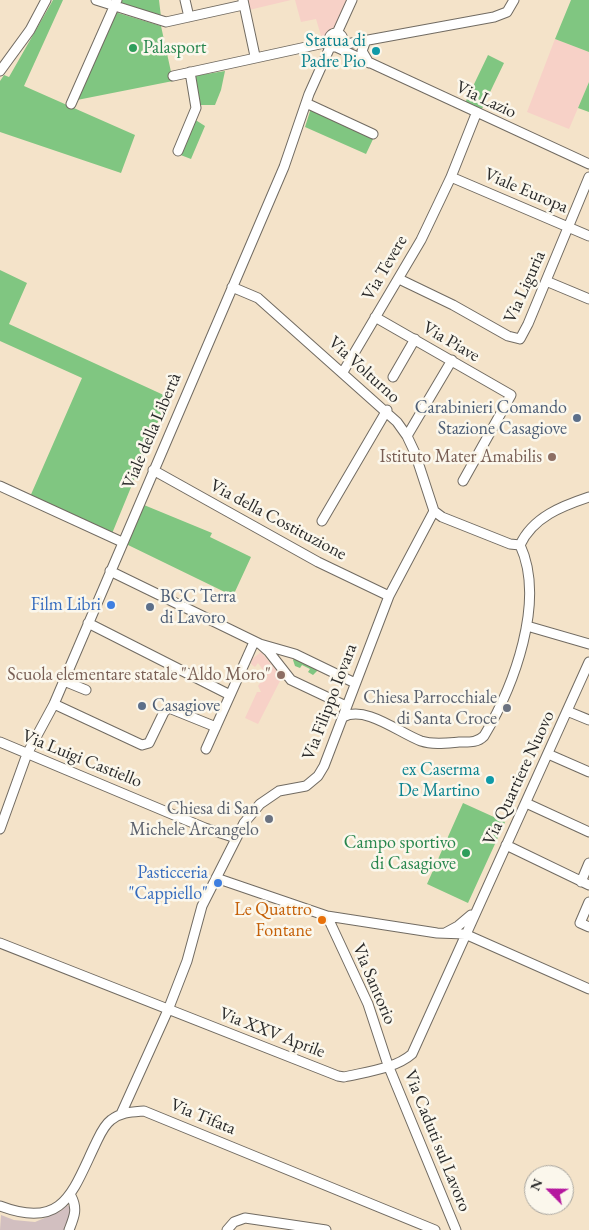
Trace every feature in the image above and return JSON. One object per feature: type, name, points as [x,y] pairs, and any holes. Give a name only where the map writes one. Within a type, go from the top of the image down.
[{"type":"street","points":[[0,71],[30,30],[46,0]]},
{"type":"street","points":[[96,0],[116,3],[166,22],[243,3],[255,56]]},
{"type":"street","points":[[185,0],[189,17]]},
{"type":"street","name":"Viale della Libertà","points":[[0,829],[27,754],[54,704],[284,167],[306,103],[324,60],[334,44],[331,36],[342,34],[341,23],[352,0]]},
{"type":"street","points":[[172,76],[306,46],[366,40],[494,17],[507,12],[514,0]]},
{"type":"street","points":[[70,104],[116,3]]},
{"type":"street","points":[[342,34],[366,40]]},
{"type":"street","points":[[366,40],[362,51],[369,63]]},
{"type":"street","name":"Via Lazio","points":[[334,44],[369,63],[476,114],[589,164]]},
{"type":"street","points":[[306,46],[317,50],[324,60]]},
{"type":"street","points":[[178,151],[196,108],[190,72]]},
{"type":"street","points":[[306,103],[373,134]]},
{"type":"street","name":"Via Tevere","points":[[343,372],[398,279],[451,176],[476,114]]},
{"type":"street","name":"Viale Europa","points":[[451,176],[589,236]]},
{"type":"street","name":"Via Liguria","points":[[398,279],[515,339],[520,339],[589,177]]},
{"type":"street","points":[[546,281],[589,299]]},
{"type":"street","name":"Via Volturno","points":[[232,287],[258,298],[387,410],[408,436],[434,511]]},
{"type":"street","name":"Via Piave","points":[[375,317],[511,395],[463,481]]},
{"type":"street","points":[[393,377],[415,339]]},
{"type":"street","points":[[408,436],[452,360]]},
{"type":"street","points":[[322,521],[387,410]]},
{"type":"street","name":"Via della Costituzione","points":[[153,470],[318,562],[389,596]]},
{"type":"street","points":[[0,486],[122,542]]},
{"type":"street","points":[[520,545],[537,523],[558,507],[589,497]]},
{"type":"street","points":[[434,511],[442,517],[510,544],[520,545]]},
{"type":"street","name":"Via Filippo Iovara","points":[[121,1114],[168,1010],[187,961],[202,906],[236,838],[244,823],[260,804],[279,791],[306,786],[318,776],[324,766],[389,596],[434,511]]},
{"type":"street","points":[[343,717],[353,713],[379,720],[415,738],[432,744],[478,741],[490,726],[519,658],[527,626],[529,579],[520,545]]},
{"type":"street","points":[[110,572],[257,643],[295,654],[355,683]]},
{"type":"street","points":[[88,623],[230,695]]},
{"type":"street","points":[[527,626],[589,644]]},
{"type":"street","points":[[206,749],[230,695],[257,643]]},
{"type":"street","points":[[257,643],[269,652],[291,680],[346,706]]},
{"type":"street","name":"Via Quartiere Nuovo","points":[[465,934],[589,662]]},
{"type":"street","points":[[64,681],[86,690]]},
{"type":"street","points":[[54,704],[139,745],[149,743],[154,728],[164,712],[169,708],[216,727]]},
{"type":"street","points":[[567,711],[589,720]]},
{"type":"street","name":"Via Luigi Castiello","points":[[0,742],[205,828],[236,838]]},
{"type":"street","points":[[548,754],[589,772]]},
{"type":"street","points":[[526,803],[589,832]]},
{"type":"street","points":[[506,845],[585,883],[589,863]]},
{"type":"street","points":[[216,878],[327,916],[444,933],[465,934],[589,989]]},
{"type":"street","points":[[589,902],[580,923],[589,927]]},
{"type":"street","points":[[444,933],[468,919],[479,904]]},
{"type":"street","name":"Via Santorio","points":[[327,916],[368,1004],[388,1066]]},
{"type":"street","name":"Via XXV Aprile","points":[[0,943],[344,1077],[388,1066],[412,1054],[465,934]]},
{"type":"street","name":"Via Caduti sul Lavoro","points":[[388,1066],[454,1230]]},
{"type":"street","name":"Via Tifata","points":[[121,1114],[144,1111],[436,1230]]},
{"type":"street","points":[[0,1206],[14,1212],[33,1216],[60,1207],[71,1196],[106,1124],[121,1114]]},
{"type":"street","points":[[69,1230],[76,1204],[71,1196]]},
{"type":"street","points":[[227,1230],[234,1222],[245,1218],[326,1230]]},
{"type":"shaded area","points":[[247,0],[291,0],[249,10]]},
{"type":"shaded area","points":[[295,0],[347,0],[335,29],[322,39],[316,19],[301,22]]},
{"type":"shaded area","points":[[555,39],[589,52],[589,82],[569,129],[527,112]]},
{"type":"shaded area","points":[[261,652],[282,677],[258,724],[245,718],[257,692],[261,692],[258,686],[264,677],[268,677],[258,663],[255,667],[251,664],[252,659]]},
{"type":"shaded area","points":[[67,1205],[73,1209],[65,1230],[0,1230],[1,1215],[14,1220],[35,1222],[61,1211]]},
{"type":"green space","points":[[53,0],[63,0],[24,86],[135,135],[121,173],[0,132],[0,81],[4,75],[9,77]]},
{"type":"green space","points":[[121,0],[159,0],[161,17],[120,4]]},
{"type":"green space","points":[[571,0],[589,0],[589,52],[555,39]]},
{"type":"green space","name":"Palasport","points":[[115,12],[161,26],[173,81],[77,100]]},
{"type":"green space","points":[[488,55],[504,63],[481,111],[465,103]]},
{"type":"green space","points":[[225,71],[221,90],[215,105],[200,105],[194,76]]},
{"type":"green space","points":[[589,82],[589,112],[578,108]]},
{"type":"green space","points":[[311,108],[374,137],[366,154],[305,127]]},
{"type":"green space","points":[[194,119],[205,126],[191,159],[178,154]]},
{"type":"green space","points":[[0,270],[27,283],[9,324],[168,397],[111,536],[29,499],[82,378],[0,341]]},
{"type":"green space","points":[[144,505],[212,533],[210,537],[251,557],[233,596],[126,544]]},
{"type":"green space","points":[[295,657],[320,668],[313,675],[308,672],[310,669],[302,665],[300,668],[295,666],[293,660]]},
{"type":"green space","name":"Campo sportivo di Casagiove","points":[[463,803],[505,822],[468,903],[427,884]]},
{"type":"place","name":"Palasport","points":[[133,48]]},
{"type":"place","name":"Statua di Padre Pio","points":[[376,51]]},
{"type":"place","name":"Carabinieri Comando Stazione Casagiove","points":[[577,418]]},
{"type":"place","name":"Istituto Mater Amabilis","points":[[552,457]]},
{"type":"place","name":"Film Libri","points":[[111,605]]},
{"type":"place","name":"BCC Terra di Lavoro","points":[[150,607]]},
{"type":"place","name":"Scuola elementare statale \"Aldo Moro\"","points":[[281,675]]},
{"type":"place","name":"Casagiove","points":[[142,706]]},
{"type":"place","name":"Chiesa Parrocchiale di Santa Croce","points":[[507,708]]},
{"type":"place","name":"ex Caserma De Martino","points":[[490,780]]},
{"type":"place","name":"Chiesa di San Michele Arcangelo","points":[[269,819]]},
{"type":"place","name":"Campo sportivo di Casagiove","points":[[466,853]]},
{"type":"place","name":"Pasticceria \"Cappiello\"","points":[[218,883]]},
{"type":"place","name":"Le Quattro Fontane","points":[[322,920]]}]
